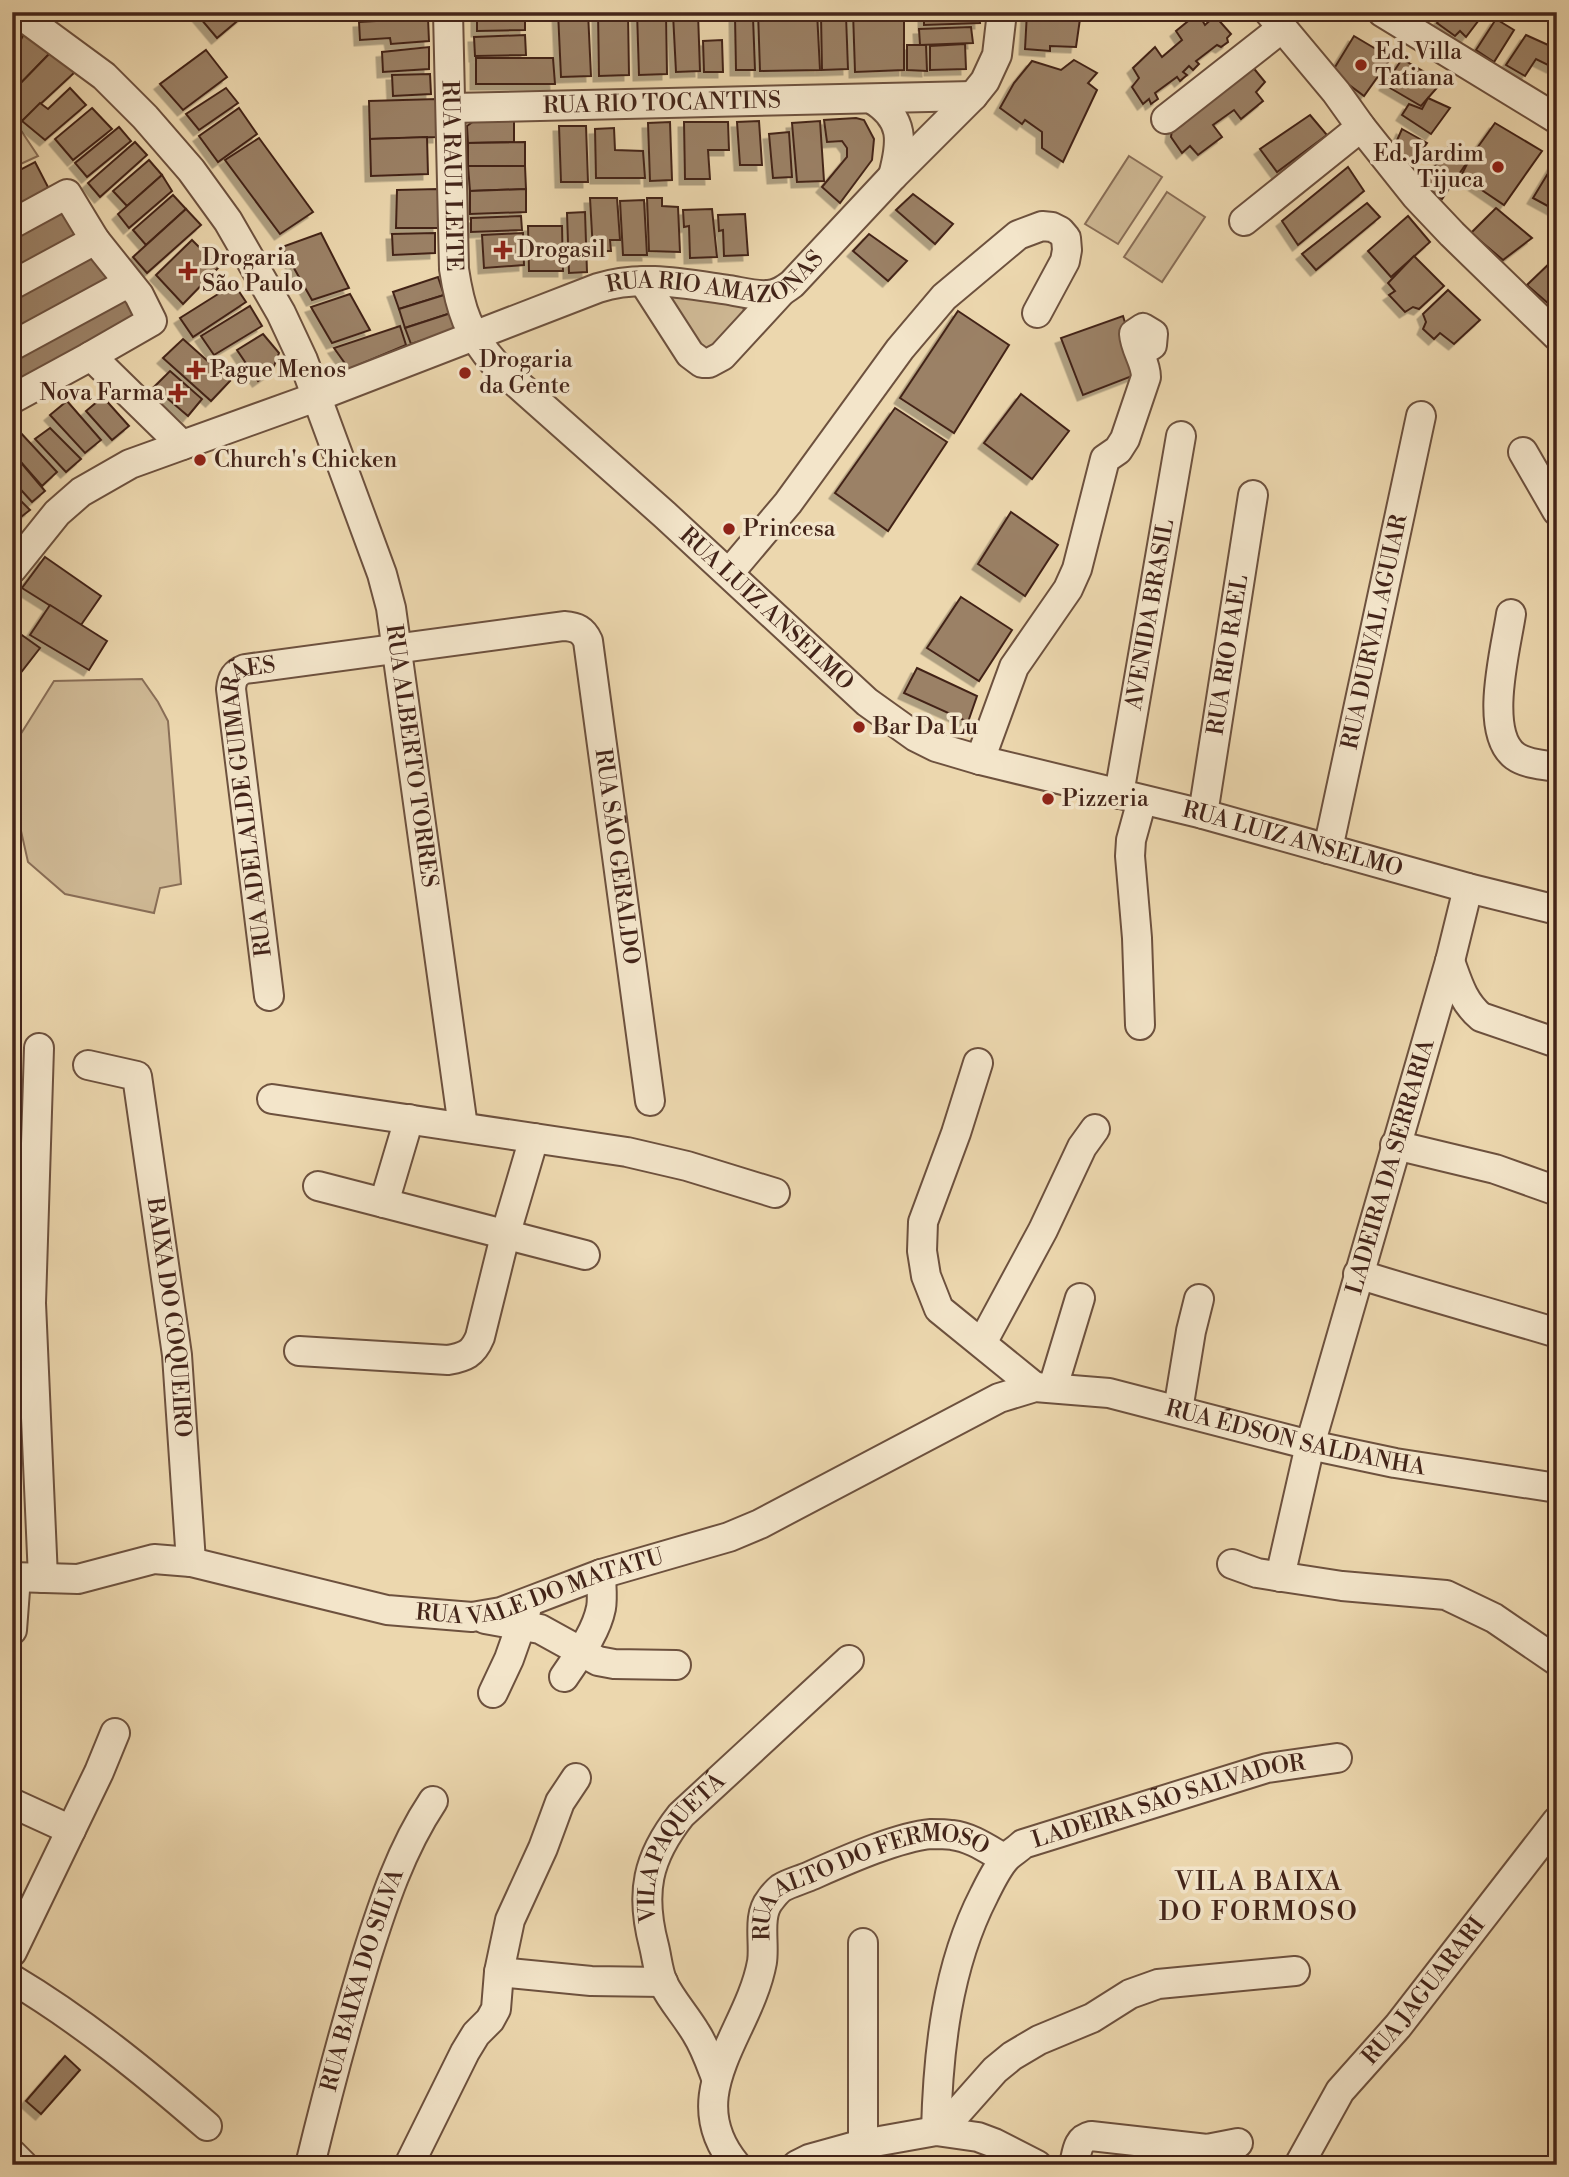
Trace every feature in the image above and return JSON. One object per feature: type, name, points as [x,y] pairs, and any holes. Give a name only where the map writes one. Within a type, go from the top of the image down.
[{"type":"street","name":"RUA RAUL LEITE","points":[[448,12],[454,268],[458,295],[473,337]]},
{"type":"street","name":"RUA RIO AMAZONAS","points":[[12,569],[57,513],[81,492],[130,464],[316,397],[612,283],[682,283],[767,295],[781,292],[792,284],[893,176],[973,96],[985,80],[997,55],[1002,12]]},
{"type":"street","points":[[1382,12],[1557,119]]},
{"type":"street","name":"RUA ALBERTO TORRES","points":[[28,15],[104,76],[145,117],[191,170],[228,221],[281,313],[303,360],[382,574],[391,608],[463,1127]]},
{"type":"street","points":[[1166,119],[1276,20],[1336,92],[1416,196],[1557,336]]},
{"type":"street","name":"RUA RIO TOCANTINS","points":[[452,108],[973,96]]},
{"type":"street","points":[[872,99],[886,108],[898,129],[900,143],[893,176]]},
{"type":"street","points":[[1244,221],[1361,127]]},
{"type":"street","points":[[12,224],[66,194],[95,240],[139,295],[152,321],[12,399]]},
{"type":"street","points":[[729,573],[788,503],[900,349],[944,297],[1018,235],[1042,226],[1052,227],[1066,238],[1067,250],[1065,261],[1037,313]]},
{"type":"street","points":[[12,285],[95,240]]},
{"type":"street","points":[[643,281],[690,354],[702,363],[709,363],[722,356],[781,292]]},
{"type":"street","points":[[12,346],[128,283]]},
{"type":"street","points":[[980,760],[1014,667],[1068,589],[1077,569],[1105,459],[1118,450],[1125,439],[1146,377],[1146,369],[1134,334],[1143,328],[1153,334],[1152,345],[1147,348]]},
{"type":"street","name":"RUA LUIZ ANSELMO","points":[[473,337],[496,365],[729,573],[867,702],[894,724],[936,747],[1203,814],[1557,910]]},
{"type":"street","points":[[92,356],[182,444]]},
{"type":"street","name":"RUA DURVAL AGUIAR","points":[[1328,849],[1421,416]]},
{"type":"street","name":"AVENIDA BRASIL","points":[[1140,1025],[1138,949],[1130,856],[1131,797],[1181,436]]},
{"type":"street","points":[[1523,452],[1557,511]]},
{"type":"street","name":"RUA RIO RAEL","points":[[1203,814],[1253,495]]},
{"type":"street","points":[[1511,614],[1498,704],[1498,722],[1503,740],[1513,755],[1525,761],[1557,767]]},
{"type":"street","name":"RUA ADELALDE GUIMARÃES","points":[[269,996],[231,689],[236,673],[245,669],[564,626]]},
{"type":"street","name":"RUA SĀO GERALDO","points":[[564,626],[575,627],[584,632],[588,641],[650,1101]]},
{"type":"street","name":"LADEIRA DA SERRARIA","points":[[1280,1577],[1310,1445],[1450,961],[1468,888]]},
{"type":"street","points":[[1450,961],[1463,998],[1481,1017],[1557,1043]]},
{"type":"street","points":[[13,1623],[24,1578],[22,1301],[39,1048]]},
{"type":"street","points":[[978,1063],[923,1222],[922,1251],[926,1276],[939,1309],[1044,1387],[1080,1298]]},
{"type":"street","name":"BAIXA DO COQUEIRO","points":[[88,1065],[136,1076],[177,1355],[191,1562]]},
{"type":"street","points":[[272,1099],[627,1152],[687,1166],[775,1194]]},
{"type":"street","points":[[384,1203],[409,1119]]},
{"type":"street","points":[[982,1343],[1043,1230],[1082,1147],[1095,1129]]},
{"type":"street","points":[[299,1351],[448,1360],[469,1355],[475,1348],[534,1138]]},
{"type":"street","points":[[1395,1145],[1495,1169],[1557,1191]]},
{"type":"street","points":[[318,1186],[585,1255]]},
{"type":"street","points":[[1358,1274],[1557,1334]]},
{"type":"street","points":[[1178,1410],[1199,1299]]},
{"type":"street","name":"RUA VALE DO MATATU","points":[[24,1578],[78,1579],[153,1559],[191,1562],[387,1610],[472,1617],[501,1612],[525,1614],[601,1574],[729,1537],[760,1524],[999,1398],[1044,1387]]},
{"type":"street","name":"RUA ÉDSON SALDANHA","points":[[1044,1387],[1109,1393],[1310,1445],[1395,1463],[1557,1488]]},
{"type":"street","points":[[1232,1563],[1257,1573],[1280,1577],[1342,1586],[1446,1595],[1494,1618],[1557,1661]]},
{"type":"street","points":[[564,1677],[581,1653],[597,1620],[601,1606],[601,1574]]},
{"type":"street","points":[[493,1693],[525,1614],[540,1629],[598,1661],[614,1664],[676,1665]]},
{"type":"street","name":"VILA PAQUETÁ","points":[[716,2078],[698,2035],[663,1982],[649,1928],[645,1895],[653,1859],[665,1835],[681,1815],[849,1660]]},
{"type":"street","points":[[12,1952],[115,1733]]},
{"type":"street","name":"LADEIRA SÃO SALVADOR","points":[[1005,1859],[1023,1844],[1267,1768],[1337,1758]]},
{"type":"street","points":[[409,2165],[470,2042],[494,2014],[499,1972],[510,1920],[543,1849],[560,1802],[576,1778]]},
{"type":"street","name":"RUA BAIXA DO SILVA","points":[[310,2165],[344,2029],[377,1922],[393,1876],[433,1801]]},
{"type":"street","points":[[12,1803],[71,1830]]},
{"type":"street","name":"RUA JAGUARARI","points":[[1299,2165],[1340,2091],[1398,2025],[1557,1821]]},
{"type":"street","name":"RUA ALTO DO FERMOSO","points":[[716,2078],[755,1989],[762,1961],[766,1906],[780,1889],[846,1860],[930,1834],[970,1839],[1005,1859]]},
{"type":"street","points":[[936,2131],[942,2035],[955,1975],[965,1937],[979,1904],[1005,1859]]},
{"type":"street","points":[[863,1943],[863,2144]]},
{"type":"street","points":[[936,2131],[1012,2056],[1039,2040],[1092,2018],[1143,1988],[1158,1984],[1295,1971]]},
{"type":"street","points":[[499,1972],[591,1980],[663,1982]]},
{"type":"street","points":[[12,1979],[159,2084],[207,2126]]},
{"type":"street","points":[[716,2078],[714,2125],[724,2150],[736,2165]]},
{"type":"street","points":[[797,2165],[863,2144],[936,2131],[978,2137],[1037,2165]]},
{"type":"street","points":[[1074,2165],[1079,2143],[1091,2136],[1208,2149],[1238,2143]]},
{"type":"street","points":[[12,2154],[23,2165]]},
{"type":"shaded area","points":[[20,129],[38,156],[12,168],[12,133]]},
{"type":"shaded area","points":[[1129,156],[1162,177],[1118,244],[1085,224]]},
{"type":"shaded area","points":[[1167,192],[1205,217],[1162,282],[1124,257]]},
{"type":"shaded area","points":[[675,292],[743,304],[744,315],[708,350],[698,346],[669,298]]},
{"type":"shaded area","points":[[142,679],[168,721],[181,884],[160,888],[154,913],[65,894],[28,862],[12,791],[12,748],[54,681]]},
{"type":"building","points":[[195,12],[248,12],[217,38]]},
{"type":"building","points":[[395,12],[425,12],[425,13],[395,15]]},
{"type":"building","points":[[477,12],[525,12],[525,30],[477,31]]},
{"type":"building","points":[[558,12],[588,12],[591,76],[561,77]]},
{"type":"building","points":[[598,12],[628,12],[629,75],[599,76]]},
{"type":"building","points":[[637,12],[666,12],[667,74],[639,75]]},
{"type":"building","points":[[758,12],[817,12],[820,70],[760,71]]},
{"type":"building","points":[[853,12],[904,12],[904,70],[855,72]]},
{"type":"building","points":[[924,12],[979,12],[980,23],[924,25]]},
{"type":"building","points":[[1027,12],[1081,12],[1076,47],[1050,46],[1050,51],[1025,49]]},
{"type":"building","points":[[1445,12],[1485,12],[1466,37],[1460,31],[1455,36],[1437,23]]},
{"type":"building","points":[[698,13],[700,71],[676,72],[673,14]]},
{"type":"building","points":[[1198,13],[1205,25],[1215,16],[1231,34],[1227,38],[1228,42],[1221,47],[1217,45],[1196,61],[1199,64],[1193,70],[1189,66],[1183,72],[1187,75],[1180,81],[1177,77],[1155,93],[1158,99],[1151,104],[1149,99],[1143,104],[1132,87],[1139,78],[1133,68],[1155,47],[1162,57],[1182,40],[1176,31]]},
{"type":"building","points":[[846,15],[848,69],[822,70],[821,16]]},
{"type":"building","points":[[735,17],[753,17],[755,70],[736,70]]},
{"type":"building","points":[[428,18],[429,41],[391,44],[390,38],[360,40],[359,22]]},
{"type":"building","points":[[1496,19],[1514,30],[1494,62],[1476,50]]},
{"type":"building","points":[[971,27],[973,43],[920,45],[919,29]]},
{"type":"building","points":[[25,32],[52,51],[18,86],[12,82],[12,56]]},
{"type":"building","points":[[525,35],[526,55],[475,56],[474,37]]},
{"type":"building","points":[[1526,35],[1557,49],[1557,59],[1552,67],[1536,59],[1525,76],[1506,65]]},
{"type":"building","name":"Ed. Villa Tatiana","points":[[1354,36],[1391,58],[1364,96],[1332,72]]},
{"type":"building","points":[[722,40],[723,72],[704,72],[703,41]]},
{"type":"building","points":[[965,44],[966,69],[930,70],[930,46]]},
{"type":"building","points":[[907,45],[926,45],[927,71],[907,70]]},
{"type":"building","points":[[429,47],[429,69],[383,72],[382,52]]},
{"type":"building","points":[[206,50],[227,77],[183,110],[160,84]]},
{"type":"building","points":[[52,51],[75,72],[22,121],[12,110],[12,92]]},
{"type":"building","points":[[476,58],[553,58],[555,84],[476,84]]},
{"type":"building","points":[[1402,59],[1442,82],[1421,106],[1385,85]]},
{"type":"building","points":[[1074,60],[1097,73],[1088,83],[1097,90],[1063,162],[1042,148],[1042,132],[1025,120],[1022,124],[1000,108],[1014,83],[1032,61],[1061,70]]},
{"type":"building","points":[[1251,65],[1265,82],[1256,92],[1263,101],[1241,119],[1234,110],[1213,125],[1222,137],[1198,155],[1190,146],[1182,153],[1171,137],[1172,129],[1177,123],[1181,126]]},
{"type":"building","points":[[430,74],[431,94],[393,96],[392,75]]},
{"type":"building","points":[[70,88],[86,105],[45,140],[22,121],[40,103],[48,109]]},
{"type":"building","points":[[226,88],[238,103],[199,130],[186,114]]},
{"type":"building","points":[[1428,98],[1450,108],[1431,134],[1402,115],[1409,104],[1422,109]]},
{"type":"building","points":[[437,99],[438,137],[370,139],[369,101]]},
{"type":"building","points":[[92,108],[112,129],[73,160],[55,139]]},
{"type":"building","points":[[239,108],[257,134],[218,162],[199,136]]},
{"type":"building","points":[[1310,115],[1327,135],[1277,172],[1260,149]]},
{"type":"building","points":[[514,120],[514,142],[468,143],[467,126],[474,121]]},
{"type":"building","points":[[824,120],[864,120],[874,139],[872,160],[840,203],[822,187],[847,157],[847,148],[842,141],[827,142]]},
{"type":"building","points":[[759,121],[762,165],[740,165],[737,122]]},
{"type":"building","points":[[820,121],[824,181],[797,182],[792,123]]},
{"type":"building","points":[[670,122],[672,180],[650,181],[648,123]]},
{"type":"building","points":[[684,122],[728,122],[729,150],[708,150],[710,179],[685,179]]},
{"type":"building","name":"Ed. Jardim Tijuca","points":[[1495,123],[1542,151],[1504,205],[1461,176],[1470,158]]},
{"type":"building","points":[[559,126],[586,126],[588,182],[561,182]]},
{"type":"building","points":[[119,127],[131,141],[87,177],[75,163]]},
{"type":"building","points":[[614,128],[615,150],[643,151],[645,178],[596,178],[595,129]]},
{"type":"building","points":[[1402,129],[1427,143],[1408,169],[1391,154]]},
{"type":"building","points":[[789,132],[792,177],[773,178],[769,134]]},
{"type":"building","points":[[427,137],[428,174],[371,176],[370,139]]},
{"type":"building","points":[[259,138],[313,212],[280,234],[225,160]]},
{"type":"building","points":[[135,142],[147,155],[100,197],[88,183]]},
{"type":"building","points":[[525,142],[525,166],[468,166],[468,143]]},
{"type":"building","points":[[1449,146],[1470,158],[1442,199],[1423,184]]},
{"type":"building","points":[[149,160],[162,175],[127,206],[113,191]]},
{"type":"building","points":[[1557,161],[1557,211],[1533,198]]},
{"type":"building","points":[[35,162],[49,189],[12,208],[12,174]]},
{"type":"building","points":[[468,166],[525,166],[526,189],[470,191]]},
{"type":"building","points":[[1348,167],[1364,191],[1298,245],[1282,221]]},
{"type":"building","points":[[162,175],[172,191],[129,228],[118,214]]},
{"type":"building","points":[[438,189],[438,228],[396,228],[397,190]]},
{"type":"building","points":[[526,189],[526,212],[470,214],[470,191]]},
{"type":"building","points":[[913,194],[953,224],[935,244],[896,210]]},
{"type":"building","points":[[173,195],[186,209],[146,245],[133,230]]},
{"type":"building","points":[[590,198],[617,198],[620,240],[610,240],[611,251],[593,251]]},
{"type":"building","points":[[647,198],[662,198],[662,206],[678,207],[680,252],[649,251]]},
{"type":"building","points":[[644,200],[647,255],[623,255],[620,201]]},
{"type":"building","points":[[1367,203],[1380,217],[1316,270],[1302,254]]},
{"type":"building","points":[[65,208],[83,236],[12,274],[12,235]]},
{"type":"building","points":[[1496,208],[1532,238],[1503,260],[1471,233]]},
{"type":"building","points":[[186,209],[201,225],[147,273],[133,257]]},
{"type":"building","points":[[712,209],[717,257],[690,258],[689,226],[684,227],[683,210]]},
{"type":"building","points":[[585,212],[587,272],[569,273],[567,213]]},
{"type":"building","points":[[745,214],[748,255],[724,256],[723,230],[719,231],[718,215]]},
{"type":"building","points":[[521,216],[522,230],[471,232],[471,218]]},
{"type":"building","points":[[1408,216],[1430,242],[1391,277],[1368,251]]},
{"type":"building","points":[[528,226],[562,226],[563,271],[529,271]]},
{"type":"building","points":[[321,233],[349,288],[312,300],[282,247]]},
{"type":"building","points":[[435,233],[435,253],[393,255],[392,234]]},
{"type":"building","name":"Drogasil","points":[[523,233],[524,265],[484,268],[482,235]]},
{"type":"building","points":[[869,234],[907,261],[888,281],[853,251]]},
{"type":"building","name":"Drogaria São Paulo","points":[[192,240],[219,267],[183,304],[156,275]]},
{"type":"building","points":[[94,251],[111,281],[12,334],[12,297]]},
{"type":"building","points":[[1414,256],[1444,286],[1419,309],[1413,307],[1405,312],[1389,295],[1395,291],[1388,283]]},
{"type":"building","points":[[1554,259],[1557,261],[1557,311],[1527,285]]},
{"type":"building","points":[[438,277],[444,295],[399,309],[393,292]]},
{"type":"building","points":[[234,284],[246,302],[193,337],[180,318]]},
{"type":"building","points":[[1448,290],[1480,320],[1454,344],[1440,333],[1434,339],[1423,329],[1426,322],[1423,314]]},
{"type":"building","points":[[125,293],[142,321],[17,387],[12,376],[12,354]]},
{"type":"building","points":[[350,294],[370,330],[332,343],[311,307]]},
{"type":"building","points":[[444,295],[451,313],[405,328],[399,309]]},
{"type":"building","points":[[250,306],[262,326],[214,355],[201,336]]},
{"type":"building","points":[[958,311],[1009,345],[954,433],[900,398]]},
{"type":"building","points":[[451,313],[457,329],[411,344],[405,328]]},
{"type":"building","points":[[1123,316],[1140,373],[1083,395],[1061,338]]},
{"type":"building","points":[[400,326],[406,345],[349,369],[334,348]]},
{"type":"building","points":[[263,334],[279,353],[272,371],[258,381],[237,350]]},
{"type":"building","name":"Pague Menos","points":[[183,339],[230,381],[211,401],[163,358]]},
{"type":"building","name":"Nova Farma","points":[[170,371],[202,399],[188,416],[154,387]]},
{"type":"building","points":[[1021,394],[1069,431],[1032,479],[984,443]]},
{"type":"building","points":[[103,397],[129,426],[112,440],[86,411]]},
{"type":"building","points":[[67,401],[101,440],[85,453],[50,415]]},
{"type":"building","points":[[895,408],[947,442],[888,531],[835,493]]},
{"type":"building","points":[[50,428],[81,459],[66,472],[35,439]]},
{"type":"building","points":[[19,431],[57,472],[42,486],[12,452],[12,437]]},
{"type":"building","points":[[12,452],[45,491],[32,502],[12,480]]},
{"type":"building","points":[[12,492],[30,510],[12,524]]},
{"type":"building","points":[[1011,512],[1058,545],[1025,596],[978,564]]},
{"type":"building","points":[[45,557],[101,596],[81,625],[22,588]]},
{"type":"building","points":[[961,597],[1012,630],[979,681],[927,648]]},
{"type":"building","points":[[50,605],[107,641],[89,670],[30,635]]},
{"type":"building","points":[[12,628],[40,648],[12,684]]},
{"type":"building","points":[[917,668],[977,696],[968,722],[904,693]]},
{"type":"building","points":[[65,2056],[80,2070],[41,2114],[26,2101]]},
{"type":"place","name":"Ed. Villa Tatiana","points":[[1361,65]]},
{"type":"place","name":"Ed. Jardim Tijuca","points":[[1498,167]]},
{"type":"place","name":"Drogasil","points":[[503,250]]},
{"type":"place","name":"Drogaria São Paulo","points":[[188,271]]},
{"type":"place","name":"Pague Menos","points":[[196,370]]},
{"type":"place","name":"Drogaria da Gente","points":[[465,373]]},
{"type":"place","name":"Nova Farma","points":[[178,393]]},
{"type":"place","name":"Church's Chicken","points":[[200,460]]},
{"type":"place","name":"Princesa","points":[[729,529]]},
{"type":"place","name":"Bar Da Lu","points":[[859,727]]},
{"type":"place","name":"Pizzeria","points":[[1048,799]]},
{"type":"district","name":"VILA BAIXA DO FORMOSO","points":[[1259,1896]]}]
